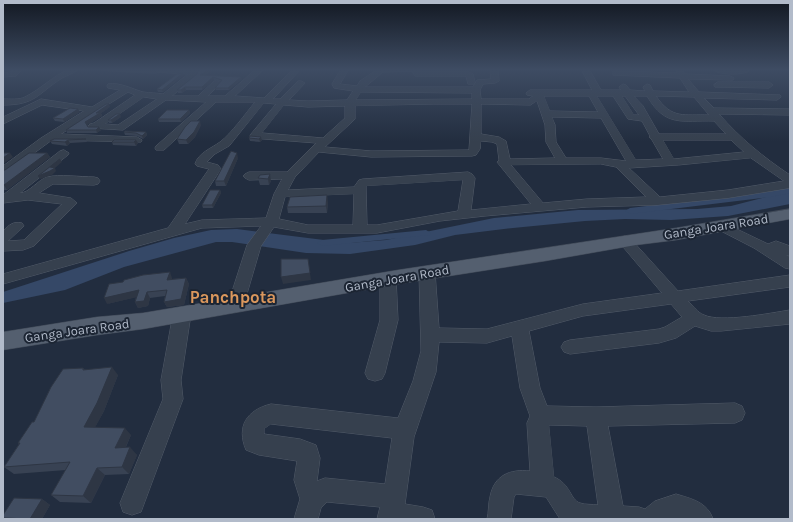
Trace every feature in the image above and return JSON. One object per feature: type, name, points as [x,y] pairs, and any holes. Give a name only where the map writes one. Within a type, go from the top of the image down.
[{"type":"main road","name":"Ganga Joara Road","points":[[3,341],[182,314],[388,278],[545,256],[625,241],[788,216]]},
{"type":"street","points":[[3,121],[37,93]]},
{"type":"street","points":[[3,171],[50,137],[120,93]]},
{"type":"street","points":[[72,124],[122,127],[169,93]]},
{"type":"street","points":[[200,99],[206,93]]},
{"type":"street","points":[[227,99],[233,93]]},
{"type":"street","points":[[173,231],[215,169],[201,164],[201,162],[211,152],[225,144],[272,93]]},
{"type":"street","points":[[294,93],[282,102],[255,136],[371,154],[472,153],[475,148],[476,137],[476,93]]},
{"type":"street","points":[[294,103],[300,93]]},
{"type":"street","points":[[236,304],[254,245],[269,224],[280,194],[290,175],[320,145],[350,119],[350,102],[356,93]]},
{"type":"street","points":[[387,93],[397,96],[397,101]]},
{"type":"street","points":[[96,126],[142,94],[165,97],[316,104],[397,101],[452,93]]},
{"type":"street","points":[[491,93],[530,102],[540,95]]},
{"type":"street","points":[[519,93],[540,95],[553,93]]},
{"type":"street","points":[[565,93],[574,114]]},
{"type":"street","points":[[596,93],[604,115],[633,164]]},
{"type":"street","points":[[616,93],[631,117],[645,119]]},
{"type":"street","points":[[626,93],[636,104],[670,162]]},
{"type":"street","points":[[650,93],[667,115],[670,116],[790,111]]},
{"type":"street","points":[[667,93],[777,96]]},
{"type":"street","points":[[775,93],[790,111]]},
{"type":"street","points":[[3,279],[202,224],[233,222],[269,224],[308,229],[377,229],[440,217],[540,207],[587,203],[657,201],[728,194],[784,186],[790,182],[753,154],[734,137],[696,94]]},
{"type":"street","points":[[540,95],[550,125],[551,142],[562,160]]},
{"type":"street","points":[[160,148],[214,99]]},
{"type":"street","points":[[3,102],[20,106],[41,102],[93,110]]},
{"type":"street","points":[[546,114],[604,115]]},
{"type":"street","points":[[50,137],[137,140]]},
{"type":"street","points":[[476,137],[500,140],[502,143],[503,162],[508,170],[540,207]]},
{"type":"street","points":[[654,137],[734,137]]},
{"type":"street","points":[[404,153],[407,179]]},
{"type":"street","points":[[7,198],[64,154]]},
{"type":"street","points":[[503,162],[601,160],[620,165],[753,154]]},
{"type":"street","points":[[620,165],[657,201]]},
{"type":"street","points":[[249,176],[290,175]]},
{"type":"street","points":[[360,230],[360,186],[363,183],[468,176],[464,215]]},
{"type":"street","points":[[26,197],[44,183],[51,180],[94,181]]},
{"type":"street","points":[[280,194],[360,190]]},
{"type":"street","points":[[3,246],[23,246],[29,243],[71,203],[26,197],[7,198]]},
{"type":"street","points":[[3,238],[17,226]]},
{"type":"street","points":[[722,226],[767,249],[790,264]]},
{"type":"street","points":[[625,241],[694,318],[703,322],[714,324],[729,324],[790,317]]},
{"type":"street","points":[[767,249],[776,246],[783,247],[790,251]]},
{"type":"street","points":[[391,510],[405,429],[422,388],[430,352],[427,272]]},
{"type":"street","points":[[375,373],[388,320],[388,278]]},
{"type":"street","points":[[430,335],[478,336],[519,327],[570,312],[790,281]]},
{"type":"street","points":[[132,503],[173,399],[171,380],[182,314]]},
{"type":"street","points":[[570,347],[670,334],[694,318]]},
{"type":"street","points":[[519,327],[530,388],[541,417],[538,423],[543,484]]},
{"type":"street","points":[[541,417],[550,415],[596,417],[735,413]]},
{"type":"street","points":[[317,493],[309,491],[305,484],[304,474],[310,459],[308,453],[300,450],[254,442],[252,436],[255,425],[262,416],[271,414],[405,429]]},
{"type":"street","points":[[596,417],[613,518]]},
{"type":"street","points":[[499,519],[502,511],[503,492],[508,485],[513,483],[543,484],[552,488],[561,496],[565,508],[571,513],[580,516],[639,519]]},
{"type":"street","points":[[306,519],[311,500],[317,493],[325,490],[423,519]]},
{"type":"street","points":[[651,519],[656,517],[664,510],[676,506],[690,511],[701,519]]},
{"type":"water","points":[[790,191],[790,204],[728,216],[671,220],[625,219],[585,221],[513,228],[455,235],[415,245],[350,254],[306,253],[232,242],[216,242],[124,267],[65,290],[3,303],[3,292],[129,251],[174,238],[211,230],[237,229],[348,243],[386,240],[494,218],[578,210],[697,209],[731,206]]},
{"type":"building","points":[[106,104],[109,104],[96,113],[100,113],[85,122],[88,127],[99,127],[96,130],[66,130]]},
{"type":"building","points":[[70,108],[78,109],[63,119],[53,118]]},
{"type":"building","points":[[167,110],[189,110],[180,119],[158,119]]},
{"type":"building","points":[[116,114],[120,114],[111,120],[108,120]]},
{"type":"building","points":[[191,121],[200,121],[194,132],[186,140],[177,139],[185,127]]},
{"type":"building","points":[[124,132],[146,132],[142,136],[136,133]]},
{"type":"building","points":[[250,136],[261,137],[259,139],[249,138]]},
{"type":"building","points":[[54,139],[86,139],[68,140],[65,142],[50,141]]},
{"type":"building","points":[[114,140],[136,140],[134,142],[112,142]]},
{"type":"building","points":[[231,151],[237,153],[224,181],[215,181]]},
{"type":"building","points":[[3,153],[10,153],[3,158]]},
{"type":"building","points":[[29,153],[47,153],[3,185],[3,170]]},
{"type":"building","points":[[60,159],[50,167],[55,168],[38,176]]},
{"type":"building","points":[[270,174],[268,179],[258,178],[260,175]]},
{"type":"building","points":[[210,190],[220,190],[212,205],[202,205]]},
{"type":"building","points":[[327,195],[326,206],[287,207],[290,197]]},
{"type":"building","points":[[281,259],[308,259],[310,273],[281,277]]},
{"type":"building","points":[[170,272],[167,280],[186,278],[181,299],[164,302],[167,290],[147,292],[144,301],[135,302],[139,290],[104,298],[109,284],[123,282],[124,280],[143,275]]},
{"type":"building","points":[[112,367],[97,403],[84,427],[125,428],[115,448],[130,447],[122,467],[97,468],[83,496],[51,495],[70,462],[4,467],[32,422],[34,422],[51,387],[63,369],[83,368],[83,370]]},
{"type":"building","points":[[14,498],[42,499],[30,519],[3,518],[3,515]]},
{"type":"waterway","points":[[630,211],[771,194],[790,190]]},
{"type":"waterway","points":[[322,243],[426,233]]},
{"type":"district","name":"Panchpota","points":[[233,297]]}]
